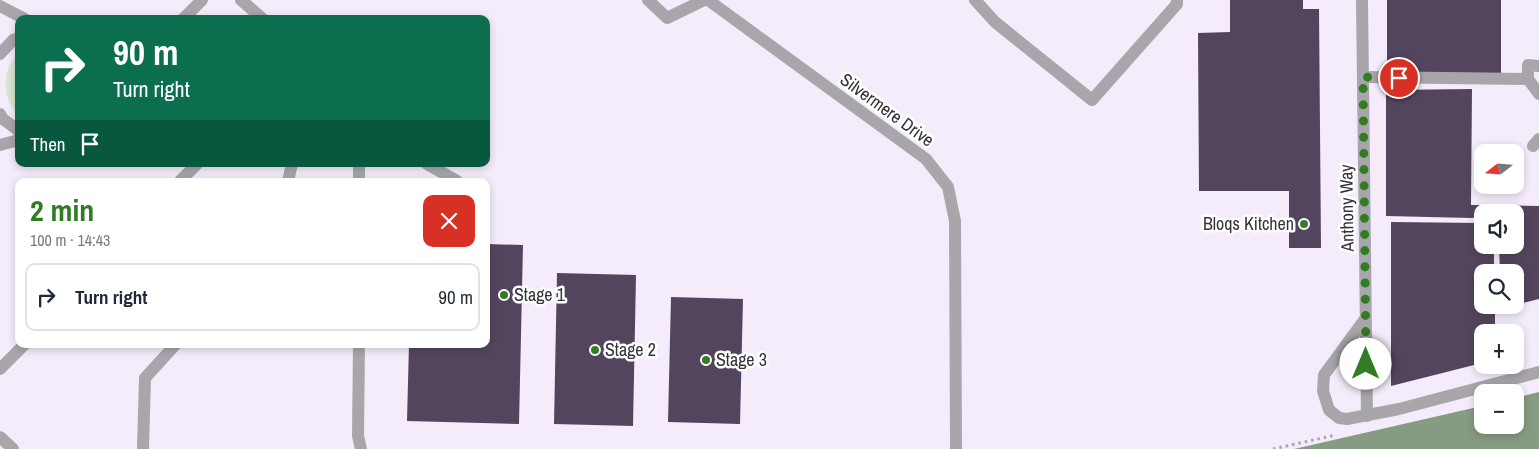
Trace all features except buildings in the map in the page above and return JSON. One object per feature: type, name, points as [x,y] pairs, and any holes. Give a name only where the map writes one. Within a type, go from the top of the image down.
[{"type":"street","points":[[187,15],[202,0]]},
{"type":"street","points":[[241,0],[258,15]]},
{"type":"street","points":[[648,0],[668,18],[706,0]]},
{"type":"street","name":"Silvermere Drive","points":[[706,0],[926,159],[948,187],[955,220],[956,449]]},
{"type":"street","points":[[975,0],[995,22],[1092,100],[1177,4],[1177,0]]},
{"type":"street","name":"Anthony Way","points":[[1362,0],[1367,416]]},
{"type":"street","points":[[0,6],[17,15]]},
{"type":"street","points":[[0,54],[15,40]]},
{"type":"street","points":[[1539,66],[1528,65],[1528,79],[1539,94]]},
{"type":"street","points":[[1363,77],[1528,79]]},
{"type":"street","points":[[0,114],[15,129]]},
{"type":"street","points":[[0,145],[15,141]]},
{"type":"street","points":[[183,178],[194,167]]},
{"type":"street","points":[[432,167],[452,178]]},
{"type":"street","points":[[1365,319],[1324,375],[1323,391],[1329,410],[1339,418],[1347,419],[1367,416],[1539,372]]},
{"type":"street","points":[[0,370],[21,348]]},
{"type":"street","points":[[143,449],[145,378],[172,348]]},
{"type":"street","points":[[359,348],[358,436],[361,449]]},
{"type":"street","points":[[0,437],[13,449]]},
{"type":"shaded area","points":[[15,58],[15,110],[6,93],[6,75]]},
{"type":"shaded area","points":[[1539,392],[1539,449],[1294,449],[1474,408],[1474,434],[1524,434],[1524,396]]},
{"type":"place","name":"Bloqs Kitchen","points":[[1304,224]]},
{"type":"place","name":"Stage 1","points":[[504,295]]},
{"type":"place","name":"Stage 2","points":[[595,350]]},
{"type":"place","name":"Stage 3","points":[[706,360]]},
{"type":"route","points":[[1366,364],[1363,77],[1399,78]]}]
